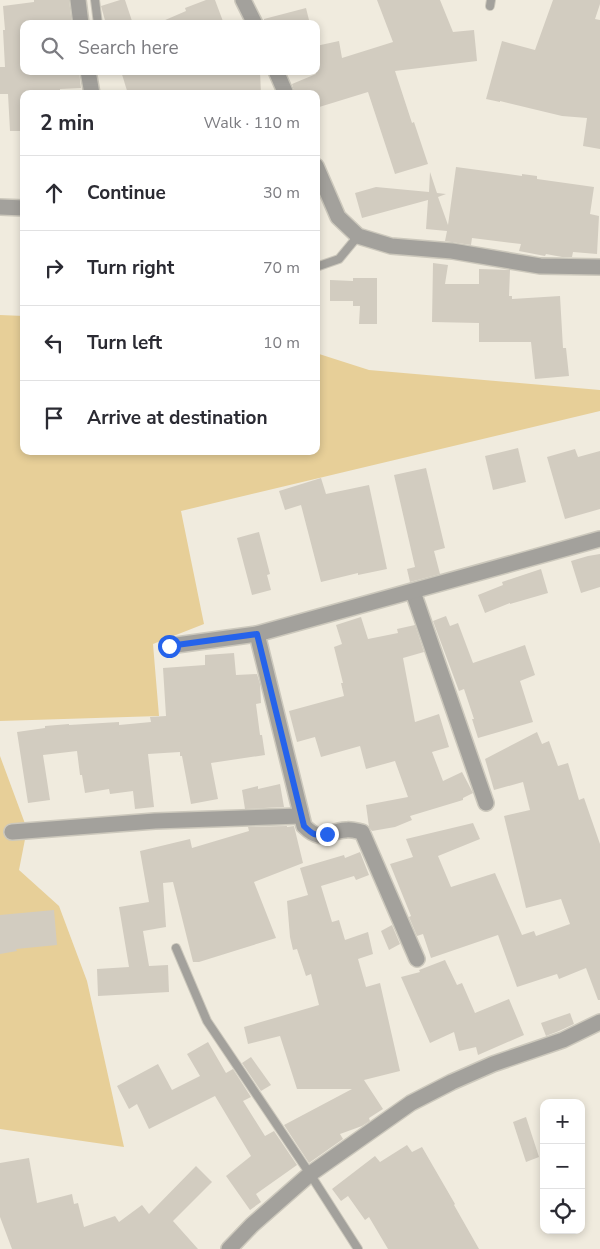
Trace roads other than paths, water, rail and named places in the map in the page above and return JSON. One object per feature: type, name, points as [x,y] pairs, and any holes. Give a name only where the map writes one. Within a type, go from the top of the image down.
[{"type":"street","points":[[78,0],[81,20]]},
{"type":"street","points":[[243,0],[252,20]]},
{"type":"street","points":[[89,75],[91,90]]},
{"type":"street","points":[[278,75],[284,90]]},
{"type":"street","points":[[320,175],[338,216],[358,236],[391,246],[452,251],[540,266],[600,267]]},
{"type":"street","points":[[0,207],[20,208]]},
{"type":"street","points":[[169,646],[257,634],[600,540]]},
{"type":"street","points":[[413,592],[486,803]]},
{"type":"street","points":[[257,634],[304,826],[317,836],[346,830],[362,832],[417,959]]},
{"type":"street","points":[[12,832],[154,821],[301,816]]},
{"type":"street","points":[[229,1249],[252,1225],[310,1174],[411,1103],[493,1064],[563,1040],[600,1022]]},
{"type":"lane","points":[[95,0],[98,20]]},
{"type":"lane","points":[[320,266],[339,259],[358,236]]},
{"type":"lane","points":[[176,948],[207,1020],[358,1249]]}]
